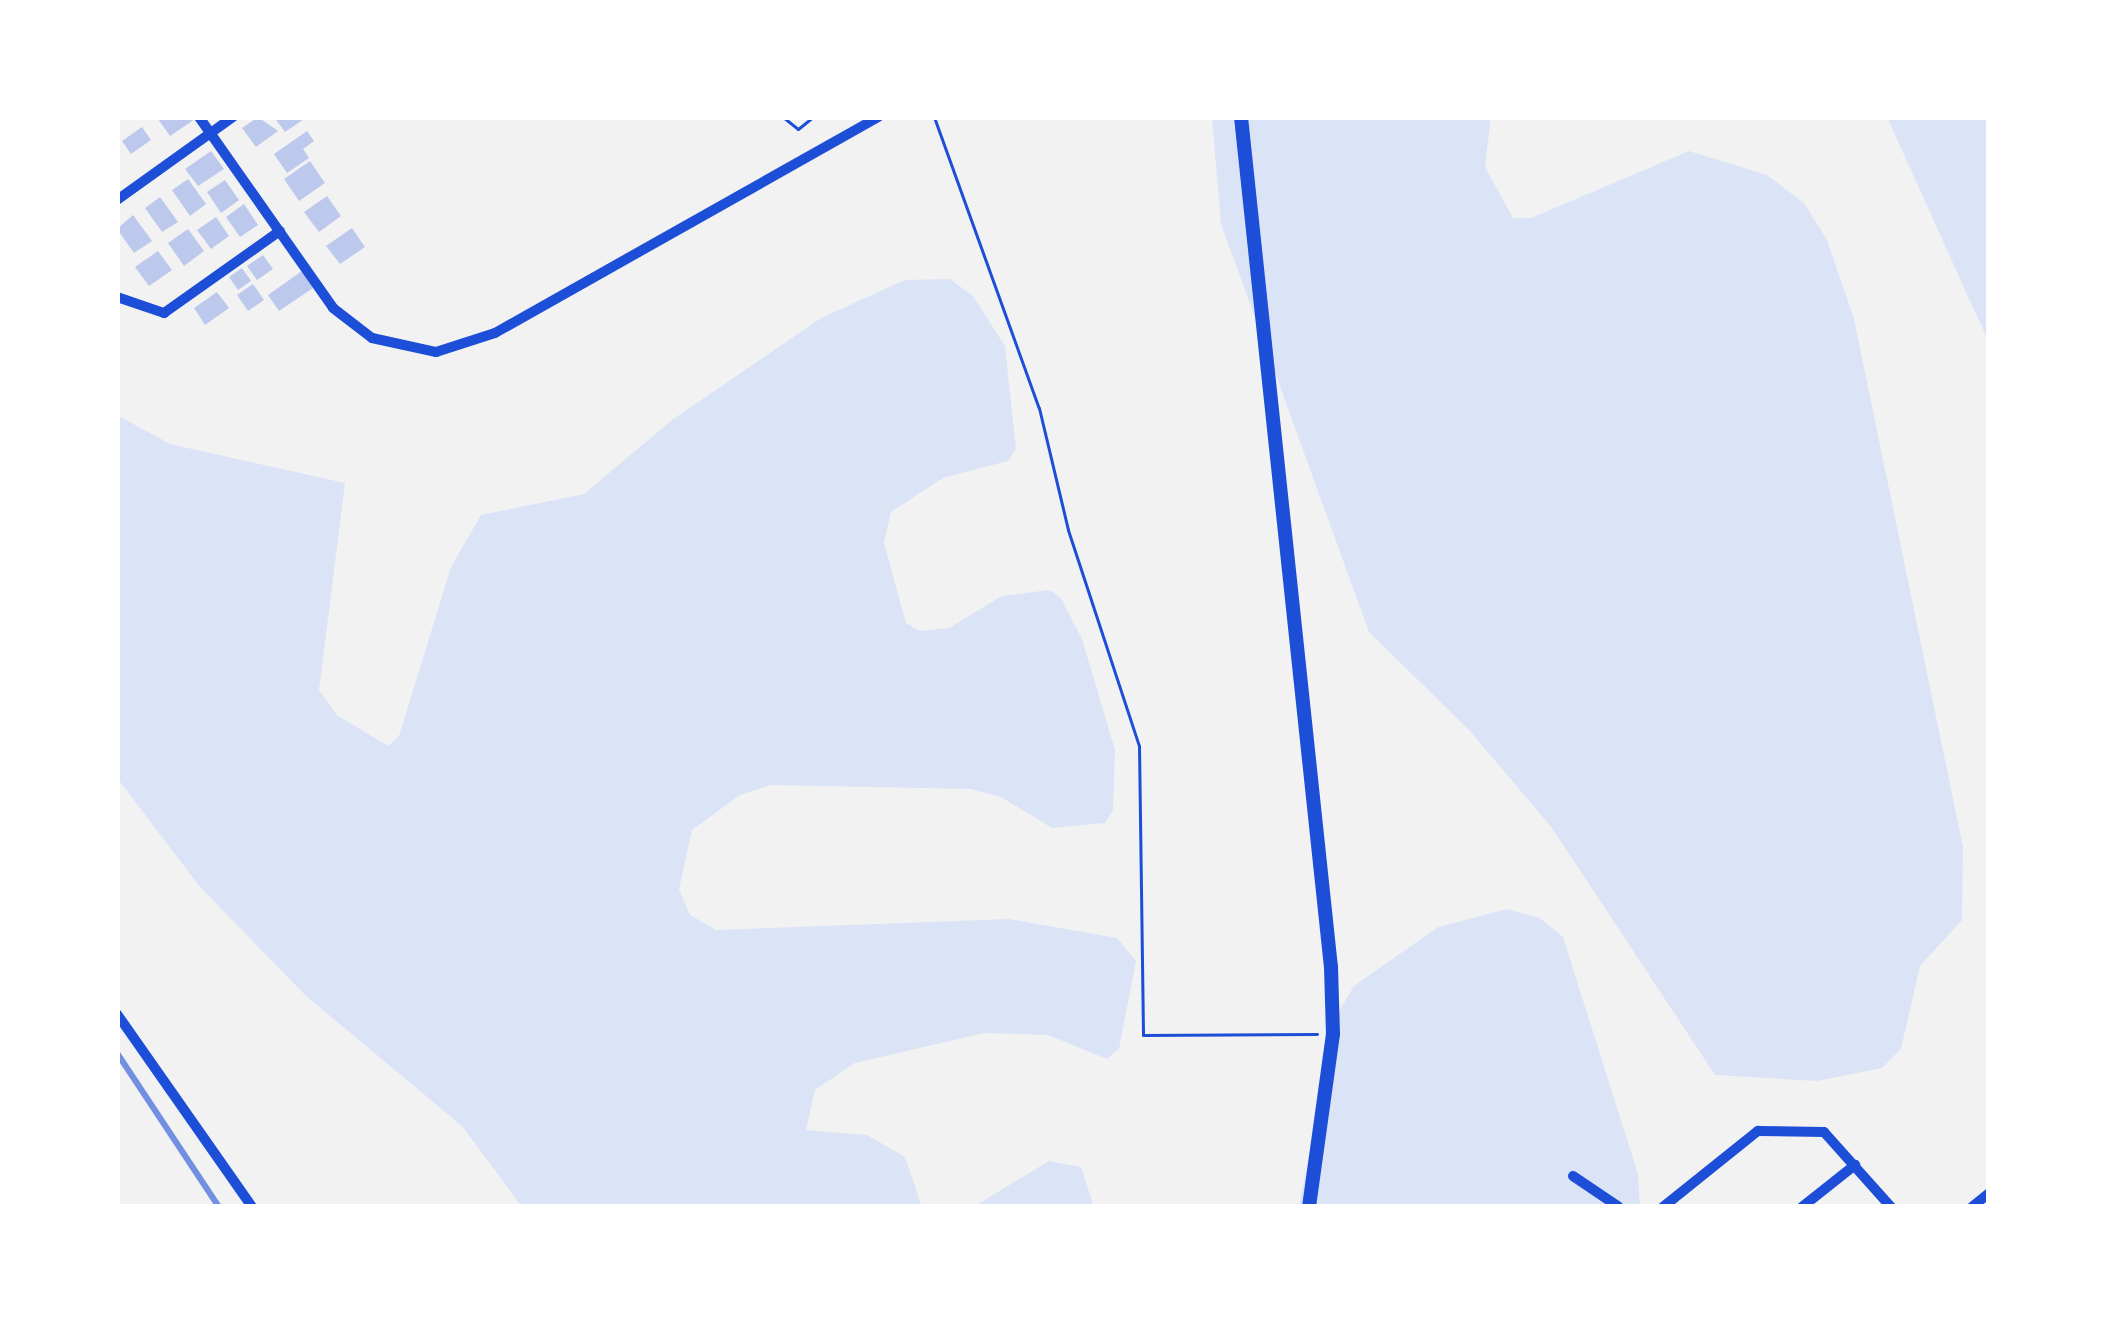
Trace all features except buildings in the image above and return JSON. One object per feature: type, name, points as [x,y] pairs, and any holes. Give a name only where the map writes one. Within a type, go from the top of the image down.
[{"type":"street","points":[[200,117],[351,324],[392,345],[454,348],[495,333],[878,117]]},
{"type":"street","points":[[117,200],[233,117]]},
{"type":"street","points":[[1240,117],[1333,1034],[1309,1207]]},
{"type":"street","points":[[117,297],[164,313],[280,232]]},
{"type":"street","points":[[117,1014],[252,1207]]},
{"type":"street","points":[[1663,1207],[1758,1132],[1824,1132],[1891,1207]]},
{"type":"street","points":[[1802,1207],[1855,1165]]},
{"type":"street","points":[[1573,1177],[1619,1207]]},
{"type":"street","points":[[1972,1207],[1989,1193]]},
{"type":"path","points":[[783,117],[798,129],[813,117]]},
{"type":"path","points":[[934,117],[1039,408],[1068,530],[1139,746],[1143,1035],[1333,1034]]},
{"type":"shaded area","points":[[1212,117],[1491,117],[1485,167],[1513,218],[1531,218],[1689,151],[1767,175],[1804,203],[1827,240],[1854,319],[1963,847],[1962,920],[1920,966],[1901,1049],[1882,1068],[1817,1081],[1715,1075],[1552,828],[1470,731],[1369,632],[1221,224]]},
{"type":"shaded area","points":[[1887,117],[1989,117],[1989,342],[1975,312]]},
{"type":"shaded area","points":[[950,279],[973,296],[1005,346],[1016,449],[1008,461],[943,478],[891,512],[884,543],[906,623],[920,631],[949,628],[1002,596],[1049,590],[1061,598],[1082,639],[1115,750],[1113,810],[1105,823],[1052,828],[1001,797],[971,789],[771,785],[740,795],[692,830],[679,889],[690,915],[716,930],[1009,919],[1117,938],[1136,961],[1119,1049],[1107,1059],[1048,1035],[984,1033],[855,1063],[815,1090],[806,1130],[867,1135],[905,1157],[922,1207],[522,1207],[462,1126],[305,995],[200,887],[117,778],[117,415],[170,444],[345,483],[319,690],[337,715],[388,746],[399,736],[451,567],[481,515],[584,494],[672,420],[821,318],[905,280]]},
{"type":"shaded area","points":[[1507,909],[1540,918],[1563,937],[1638,1174],[1640,1207],[1299,1207],[1335,1018],[1354,986],[1438,927]]},
{"type":"shaded area","points":[[1049,1161],[1081,1167],[1094,1207],[973,1207]]},
{"type":"railway","points":[[117,1053],[219,1207]]}]
